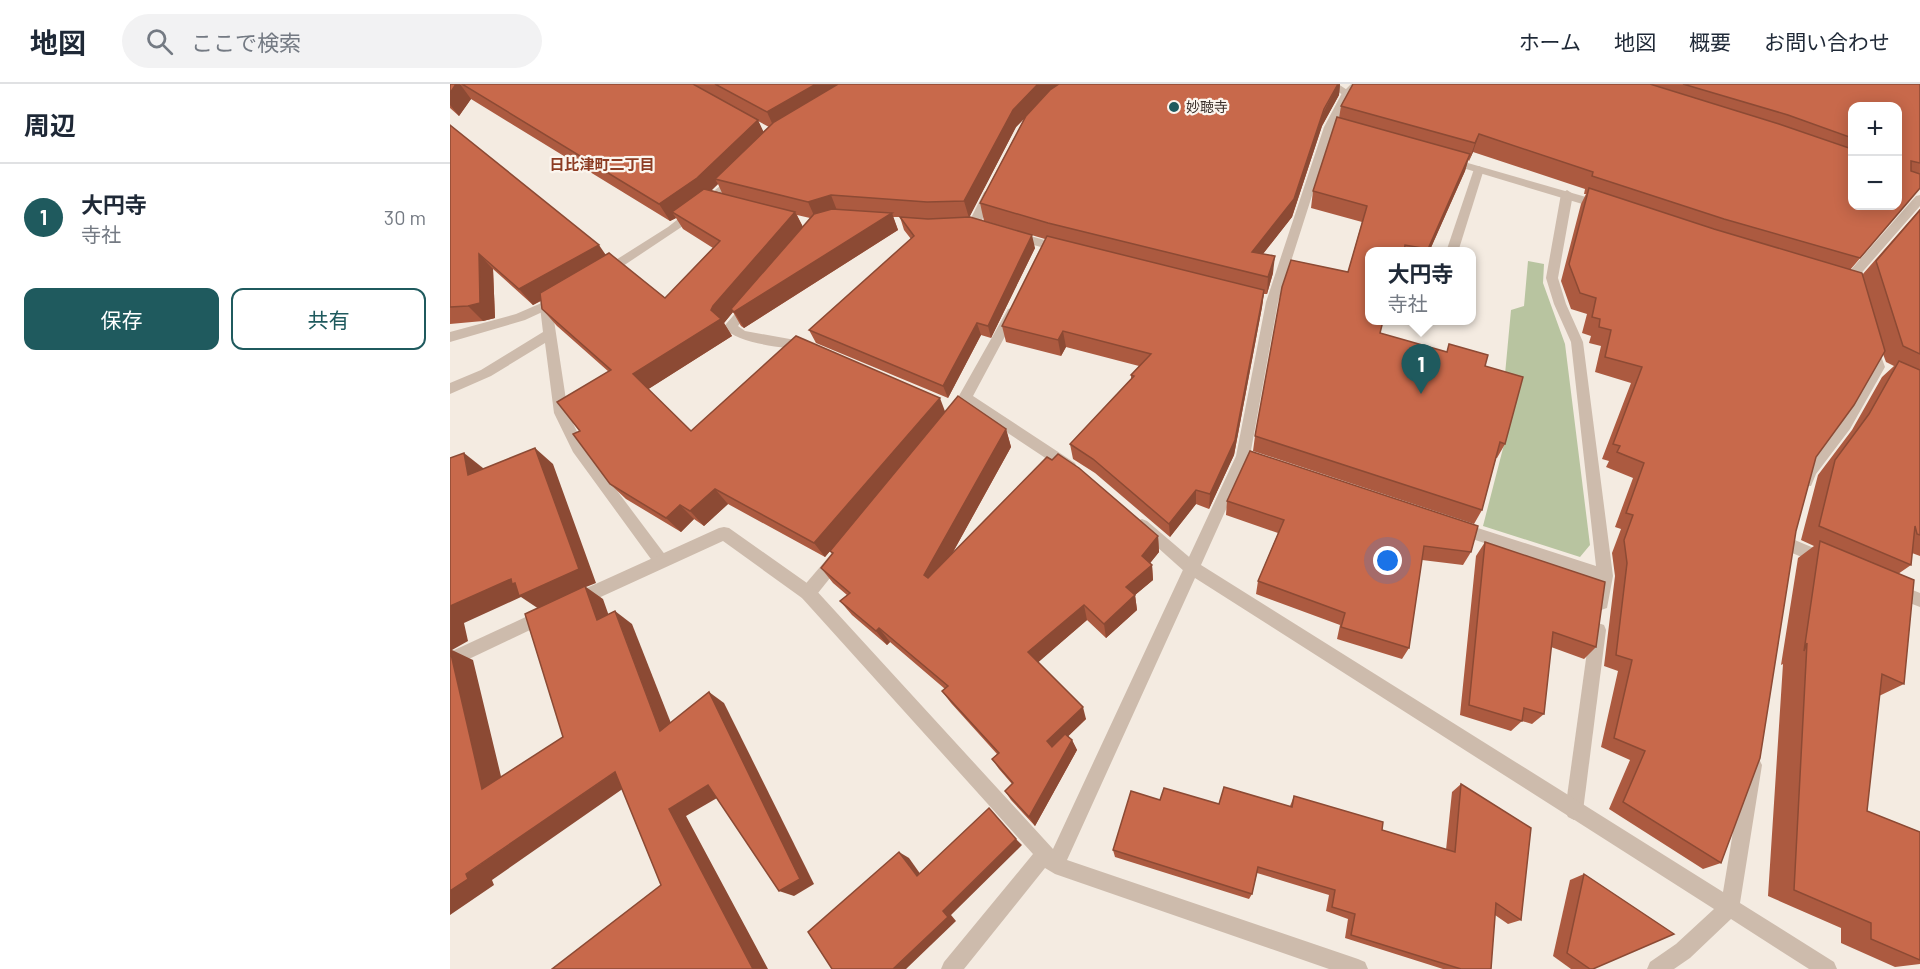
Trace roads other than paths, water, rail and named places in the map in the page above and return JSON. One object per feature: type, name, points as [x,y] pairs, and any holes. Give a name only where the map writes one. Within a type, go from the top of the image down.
[{"type":"street","points":[[1331,84],[1347,93]]},
{"type":"street","points":[[951,969],[1050,859],[1190,567],[1249,458],[1266,301],[1335,129],[1347,93],[1357,84]]},
{"type":"street","points":[[1432,156],[1611,208]]},
{"type":"street","points":[[597,277],[718,201],[744,168]]},
{"type":"street","points":[[1454,247],[1479,169]]},
{"type":"street","points":[[974,225],[995,183]]},
{"type":"street","points":[[1860,306],[1849,284],[1852,276],[1916,192]]},
{"type":"street","points":[[1567,194],[1552,278],[1560,304],[1577,342],[1605,576],[1574,811]]},
{"type":"street","points":[[1005,233],[1043,250],[1079,253]]},
{"type":"street","points":[[759,293],[730,327],[742,335],[808,346],[818,350]]},
{"type":"street","points":[[450,337],[501,324],[546,307],[567,295]]},
{"type":"street","points":[[944,429],[1020,297]]},
{"type":"street","points":[[546,307],[561,413],[580,452],[661,561]]},
{"type":"street","points":[[1804,493],[1809,472],[1883,370],[1866,326]]},
{"type":"street","points":[[450,390],[486,374],[550,334]]},
{"type":"street","points":[[958,405],[1079,473]]},
{"type":"street","points":[[1131,516],[1190,567],[1827,969]]},
{"type":"street","points":[[1447,523],[1605,576]]},
{"type":"street","points":[[1795,524],[1789,551],[1833,564]]},
{"type":"street","points":[[450,660],[724,533],[807,593],[1050,859],[1358,969]]},
{"type":"street","points":[[807,593],[845,548]]},
{"type":"street","points":[[1876,582],[1920,600]]},
{"type":"street","points":[[1657,969],[1683,951],[1730,907],[1757,744]]},
{"type":"place","name":"妙聴寺","points":[[1174,107]]},
{"type":"place","name":"大円寺","points":[[1421,394]]},
{"type":"district","name":"日比津町二丁目","points":[[602,165]]}]
